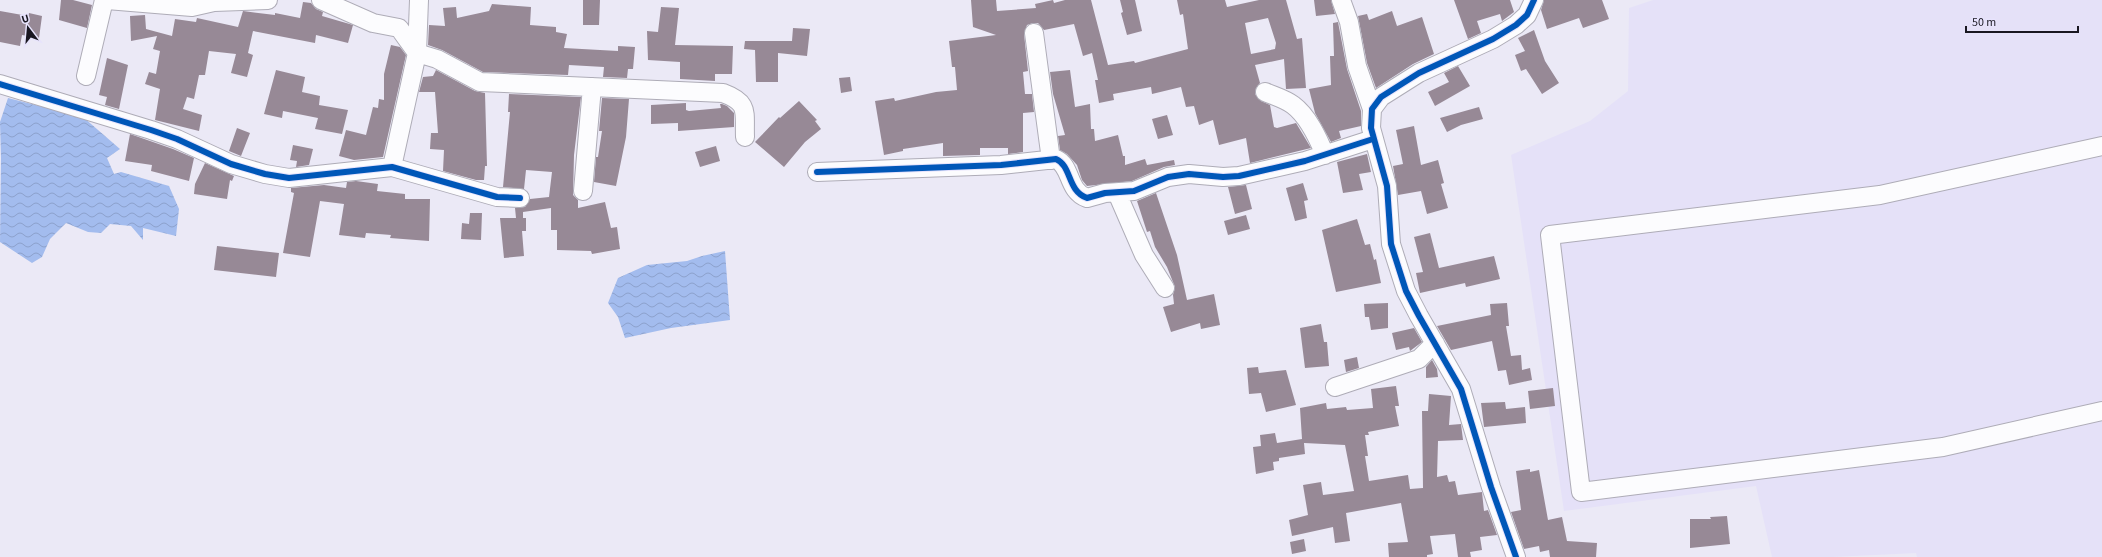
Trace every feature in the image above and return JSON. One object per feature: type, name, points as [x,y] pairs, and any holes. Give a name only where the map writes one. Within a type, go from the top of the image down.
[{"type":"street","points":[[86,76],[106,0],[192,7],[214,2],[268,0]]},
{"type":"street","points":[[321,0],[373,23],[399,28],[417,54],[437,59],[480,82],[723,93],[741,102],[744,107],[745,137]]},
{"type":"street","points":[[392,167],[417,54],[419,0]]},
{"type":"street","points":[[1341,0],[1349,22],[1357,66],[1372,109],[1371,128],[1373,139],[1387,186],[1391,244],[1406,291],[1461,389],[1491,487],[1516,557]]},
{"type":"street","points":[[1372,109],[1381,97],[1402,83],[1460,53],[1493,39],[1516,25],[1527,14],[1534,0]]},
{"type":"street","points":[[1034,33],[1051,160]]},
{"type":"street","points":[[0,84],[158,132],[177,139],[231,164],[265,174],[289,178],[392,167],[497,197],[520,198]]},
{"type":"street","points":[[583,191],[592,87]]},
{"type":"street","points":[[1265,92],[1293,105],[1301,112],[1319,141],[1325,155]]},
{"type":"street","points":[[817,172],[1001,165],[1051,160],[1060,161],[1080,196],[1087,198],[1105,193],[1134,191],[1168,177],[1189,174],[1222,177],[1239,176],[1305,162],[1373,139]]},
{"type":"street","points":[[2102,146],[1880,195],[1550,235],[1581,492],[1943,447],[2102,411]]},
{"type":"street","points":[[1117,193],[1144,255],[1165,288]]},
{"type":"street","points":[[1335,387],[1419,360],[1435,343]]},
{"type":"shaded area","points":[[1653,0],[2102,0],[2102,557],[1917,557],[1916,553],[1833,557],[1772,557],[1756,486],[1564,511],[1511,155],[1590,121],[1628,91],[1629,8]]},
{"type":"water","points":[[8,98],[83,117],[120,149],[107,158],[114,174],[121,172],[169,186],[179,209],[176,236],[143,228],[143,240],[131,226],[110,224],[101,233],[88,232],[66,223],[50,239],[42,257],[32,263],[0,242],[0,122]]},
{"type":"water","points":[[725,251],[730,320],[671,328],[625,338],[618,317],[608,303],[618,278],[647,265],[687,261]]},
{"type":"building","points":[[61,0],[73,0],[92,5],[87,28],[59,20]]},
{"type":"building","points":[[583,0],[600,0],[599,25],[583,25]]},
{"type":"building","points":[[971,0],[996,0],[997,11],[1036,8],[1035,4],[1053,0],[1054,3],[1065,0],[1091,0],[1108,65],[1134,61],[1135,63],[1188,49],[1183,14],[1180,15],[1177,0],[1225,0],[1227,7],[1259,0],[1286,0],[1297,39],[1302,38],[1306,88],[1286,89],[1284,59],[1255,65],[1260,83],[1256,88],[1255,94],[1261,101],[1270,105],[1274,127],[1277,128],[1296,123],[1311,148],[1250,163],[1246,138],[1219,145],[1213,120],[1199,125],[1194,106],[1186,107],[1181,87],[1152,94],[1151,87],[1113,94],[1114,100],[1099,103],[1095,80],[1098,80],[1092,53],[1083,56],[1074,24],[1044,30],[1038,23],[1033,23],[1027,25],[1024,34],[1028,71],[1023,72],[1025,94],[1032,94],[1034,112],[1023,113],[1023,152],[1008,154],[1008,148],[980,148],[980,155],[943,156],[943,143],[903,149],[903,151],[884,155],[875,101],[894,98],[895,101],[936,92],[957,90],[955,67],[952,67],[949,41],[996,35],[973,27]],"holes":[[[1268,18],[1276,43],[1275,49],[1251,54],[1245,23]]]},
{"type":"building","points":[[1120,0],[1135,0],[1142,31],[1127,35],[1121,13],[1123,12]]},
{"type":"building","points":[[1314,0],[1331,0],[1335,14],[1316,16]]},
{"type":"building","points":[[1454,0],[1510,0],[1514,12],[1502,21],[1500,14],[1477,21],[1481,33],[1468,39]]},
{"type":"building","points":[[1544,0],[1602,0],[1609,19],[1583,28],[1579,18],[1547,29],[1541,10]]},
{"type":"building","points":[[303,2],[311,3],[316,9],[323,12],[322,16],[353,25],[348,43],[316,35],[315,43],[253,31],[248,53],[253,55],[247,77],[231,73],[236,54],[209,51],[205,75],[199,75],[194,99],[187,97],[183,109],[202,115],[199,131],[155,120],[160,89],[145,84],[149,72],[156,74],[160,51],[153,49],[157,36],[131,41],[130,16],[145,15],[146,29],[172,36],[175,19],[196,22],[197,18],[238,27],[243,11],[275,15],[275,13],[300,18]]},
{"type":"building","points":[[492,4],[531,7],[530,25],[556,27],[556,32],[567,34],[564,48],[618,51],[618,46],[635,47],[633,69],[628,69],[627,78],[603,77],[604,67],[569,65],[568,75],[483,72],[442,50],[428,45],[429,25],[445,26],[443,8],[456,7],[457,18],[489,11]]},
{"type":"building","points":[[661,7],[679,8],[675,45],[733,46],[732,74],[715,74],[715,81],[680,79],[680,62],[648,60],[647,31],[658,32]]},
{"type":"building","points":[[0,11],[28,16],[29,13],[42,16],[39,38],[22,35],[20,46],[0,42]]},
{"type":"building","points":[[1392,11],[1397,26],[1422,17],[1434,54],[1413,64],[1376,88],[1367,63],[1358,16],[1367,14],[1369,20]]},
{"type":"building","points":[[1338,22],[1347,69],[1361,111],[1361,126],[1339,131],[1341,138],[1331,142],[1315,113],[1309,89],[1331,85],[1330,56],[1334,56],[1333,23]]},
{"type":"building","points":[[793,28],[810,29],[807,56],[778,53],[778,82],[756,82],[755,50],[744,49],[745,41],[792,41]]},
{"type":"building","points":[[1534,30],[1545,61],[1559,83],[1542,94],[1526,69],[1521,71],[1515,55],[1525,51],[1518,38]]},
{"type":"building","points":[[391,45],[400,47],[406,55],[383,157],[354,160],[339,156],[346,130],[366,135],[373,107],[378,108],[379,99],[384,100],[384,74]]},
{"type":"building","points":[[107,58],[128,65],[119,109],[105,105],[107,97],[99,95]]},
{"type":"building","points":[[1458,66],[1470,86],[1435,106],[1428,92],[1449,82],[1444,73]]},
{"type":"building","points":[[276,70],[305,77],[302,92],[320,96],[319,105],[348,110],[342,134],[315,129],[318,118],[283,111],[282,118],[264,114]]},
{"type":"building","points":[[436,70],[475,91],[485,93],[487,166],[485,166],[484,180],[476,180],[443,171],[444,150],[430,149],[431,133],[438,133],[435,92],[419,92],[423,77],[433,76]]},
{"type":"building","points":[[1070,70],[1075,107],[1090,104],[1091,129],[1094,129],[1095,141],[1118,135],[1123,156],[1125,156],[1125,165],[1145,159],[1147,165],[1174,160],[1175,165],[1164,167],[1132,181],[1087,186],[1082,180],[1077,165],[1067,154],[1060,150],[1058,136],[1065,135],[1053,94],[1050,72]]},
{"type":"building","points":[[850,77],[852,91],[841,93],[839,78]]},
{"type":"building","points":[[509,94],[581,97],[574,155],[573,195],[578,200],[578,208],[605,202],[611,228],[617,227],[620,249],[592,254],[591,251],[557,250],[557,230],[551,230],[551,208],[523,212],[523,218],[526,218],[526,231],[522,231],[524,256],[504,258],[500,218],[516,218],[515,208],[525,207],[530,199],[549,197],[552,172],[526,170],[524,189],[503,187],[510,112],[508,112]]},
{"type":"building","points":[[602,98],[629,99],[626,137],[616,186],[594,182],[596,157],[598,157],[602,131],[599,131]]},
{"type":"building","points":[[799,101],[817,120],[815,121],[821,129],[805,142],[784,167],[755,142],[779,117],[780,118]]},
{"type":"building","points":[[686,103],[686,110],[689,111],[721,108],[720,104],[727,106],[734,113],[734,127],[678,131],[678,123],[651,124],[651,105]]},
{"type":"building","points":[[1479,107],[1483,119],[1461,125],[1447,132],[1440,118]]},
{"type":"building","points":[[1167,115],[1173,135],[1158,139],[1152,119]]},
{"type":"building","points":[[1414,126],[1421,165],[1438,160],[1444,183],[1441,184],[1448,208],[1427,214],[1421,191],[1398,195],[1393,166],[1403,164],[1396,130]]},
{"type":"building","points":[[237,128],[250,133],[241,156],[229,151]]},
{"type":"building","points":[[130,134],[194,158],[189,181],[151,171],[152,165],[125,161]]},
{"type":"building","points":[[293,145],[313,149],[309,165],[296,167],[297,161],[290,160]]},
{"type":"building","points":[[716,146],[720,161],[700,167],[695,152]]},
{"type":"building","points":[[1367,154],[1371,172],[1359,174],[1363,190],[1343,193],[1337,162]]},
{"type":"building","points":[[205,163],[234,176],[232,181],[230,180],[227,199],[194,194],[195,184]]},
{"type":"building","points":[[356,181],[378,184],[377,191],[405,194],[405,199],[430,199],[429,241],[390,238],[391,235],[366,233],[365,238],[339,235],[344,204],[320,201],[310,257],[283,253],[294,193],[291,192],[291,188],[324,185],[346,188],[347,182]]},
{"type":"building","points":[[1303,183],[1308,200],[1304,201],[1307,218],[1295,221],[1286,188]]},
{"type":"building","points":[[1246,185],[1252,209],[1235,214],[1228,187]]},
{"type":"building","points":[[1156,193],[1177,255],[1187,300],[1214,294],[1220,325],[1201,329],[1200,323],[1171,332],[1163,307],[1174,304],[1173,295],[1175,287],[1167,267],[1155,247],[1150,231],[1147,232],[1137,201]]},
{"type":"building","points":[[470,213],[482,213],[481,240],[461,239],[462,223],[469,224]]},
{"type":"building","points":[[1246,215],[1250,229],[1228,235],[1224,221]]},
{"type":"building","points":[[1357,219],[1365,245],[1370,244],[1374,260],[1376,259],[1381,283],[1336,292],[1322,230]]},
{"type":"building","points":[[1430,233],[1439,268],[1494,256],[1500,279],[1466,287],[1465,283],[1420,293],[1416,273],[1423,272],[1414,237]]},
{"type":"building","points":[[217,246],[279,253],[276,277],[214,270]]},
{"type":"building","points":[[1388,303],[1388,328],[1371,330],[1369,317],[1365,317],[1364,304]]},
{"type":"building","points":[[1507,303],[1509,326],[1506,326],[1511,356],[1521,355],[1522,370],[1530,368],[1532,380],[1509,385],[1506,370],[1498,371],[1492,341],[1451,350],[1437,326],[1491,315],[1490,304]]},
{"type":"building","points":[[1321,324],[1324,342],[1327,342],[1329,366],[1305,368],[1300,328]]},
{"type":"building","points":[[1414,328],[1422,342],[1410,351],[1409,347],[1396,350],[1392,333]]},
{"type":"building","points":[[1357,357],[1359,368],[1346,372],[1344,360]]},
{"type":"building","points":[[1432,360],[1437,369],[1438,377],[1426,378],[1426,367]]},
{"type":"building","points":[[1258,367],[1259,373],[1286,370],[1296,405],[1266,412],[1261,393],[1249,394],[1247,368]]},
{"type":"building","points":[[1396,386],[1399,406],[1395,406],[1399,426],[1368,432],[1369,435],[1365,435],[1368,456],[1365,456],[1369,481],[1408,475],[1410,489],[1423,488],[1422,411],[1428,411],[1429,394],[1451,396],[1449,425],[1461,424],[1463,440],[1438,441],[1437,477],[1447,475],[1449,482],[1455,481],[1458,495],[1482,492],[1484,511],[1488,510],[1497,535],[1480,537],[1482,550],[1470,552],[1471,557],[1458,557],[1455,534],[1430,536],[1433,554],[1427,555],[1427,557],[1389,557],[1388,543],[1408,542],[1401,503],[1346,513],[1350,541],[1335,543],[1333,527],[1292,536],[1289,520],[1308,515],[1303,485],[1321,482],[1323,495],[1354,491],[1345,445],[1304,443],[1305,454],[1279,458],[1279,461],[1273,462],[1274,470],[1256,474],[1253,447],[1261,446],[1260,435],[1275,433],[1277,443],[1302,439],[1300,408],[1326,403],[1327,409],[1346,407],[1347,410],[1373,408],[1371,389]]},
{"type":"building","points":[[1553,388],[1555,406],[1530,409],[1528,391]]},
{"type":"building","points":[[1505,402],[1506,409],[1525,407],[1526,423],[1484,427],[1481,403]]},
{"type":"building","points":[[1530,469],[1530,472],[1539,470],[1548,520],[1562,517],[1567,541],[1597,543],[1596,557],[1550,557],[1549,550],[1540,552],[1539,546],[1524,549],[1511,512],[1521,510],[1516,471]]},
{"type":"building","points":[[1727,516],[1730,544],[1690,548],[1690,519],[1711,519],[1710,517]]},
{"type":"building","points":[[1304,539],[1306,551],[1292,554],[1290,542]]},
{"type":"cycle path","points":[[1516,557],[1491,487],[1461,389],[1406,291],[1391,244],[1387,186],[1371,128],[1372,109],[1381,97],[1419,73],[1493,39],[1516,25],[1527,15],[1534,0]]},
{"type":"cycle path","points":[[0,84],[151,130],[177,139],[231,164],[265,174],[289,178],[392,167],[497,197],[520,198]]},
{"type":"cycle path","points":[[817,172],[1001,165],[1056,159],[1065,167],[1076,190],[1087,198],[1105,193],[1134,191],[1168,177],[1189,174],[1223,177],[1239,176],[1305,161],[1373,139]]}]
